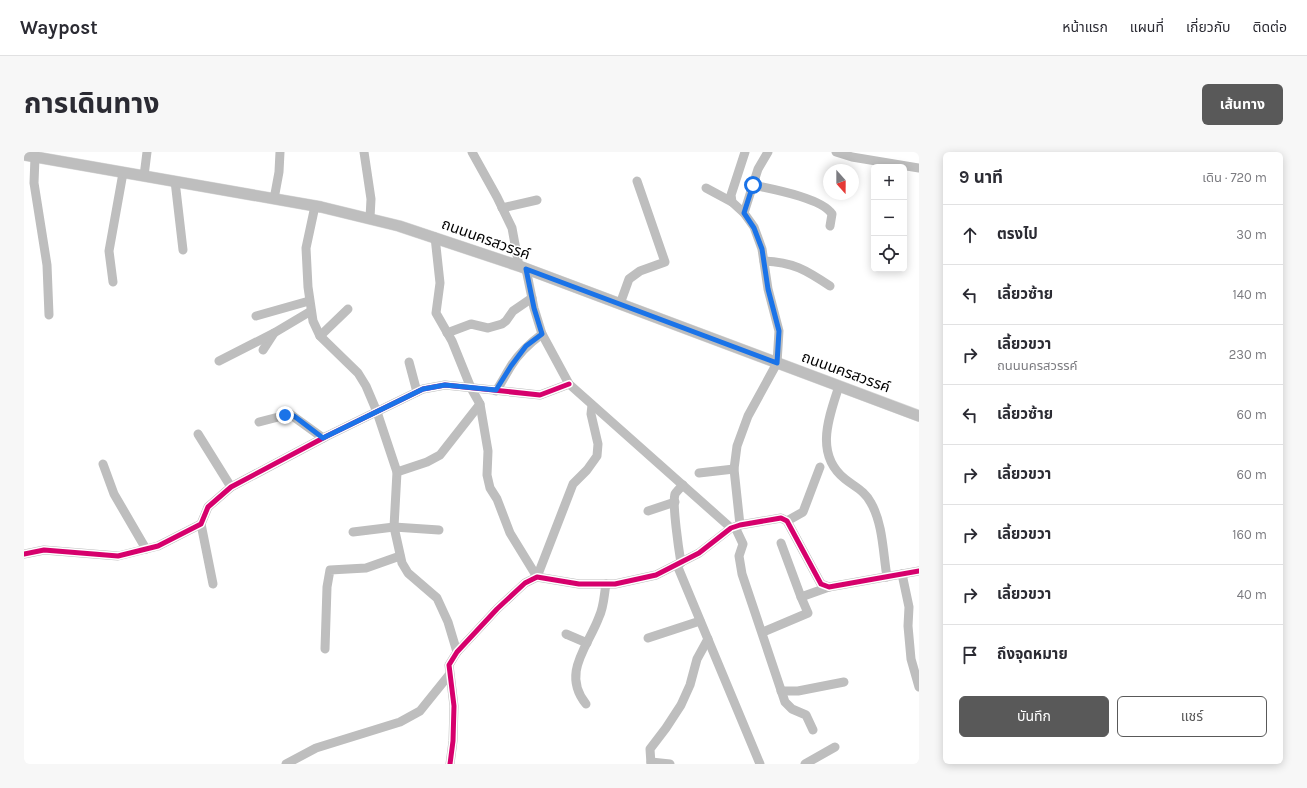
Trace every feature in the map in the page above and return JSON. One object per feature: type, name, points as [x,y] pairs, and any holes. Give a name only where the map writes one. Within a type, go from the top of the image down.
[{"type":"main road","name":"ถนนนครสวรรค์","points":[[29,156],[49,156],[124,173],[315,206],[370,218],[435,237],[523,268],[919,416]]},
{"type":"street","points":[[144,176],[147,152]]},
{"type":"street","points":[[274,199],[279,172],[280,152]]},
{"type":"street","points":[[364,152],[371,199],[370,218]]},
{"type":"street","points":[[472,152],[512,228],[542,334],[569,384],[683,484],[736,527]]},
{"type":"street","points":[[732,202],[731,195],[745,152]]},
{"type":"street","points":[[744,213],[758,169],[768,152]]},
{"type":"street","points":[[836,152],[852,157],[919,168]]},
{"type":"street","points":[[29,156],[47,265],[49,315]]},
{"type":"street","points":[[113,282],[109,251],[124,173]]},
{"type":"street","points":[[620,304],[629,279],[640,271],[665,262],[637,181]]},
{"type":"street","points":[[175,182],[183,250]]},
{"type":"street","points":[[753,185],[815,202],[825,207],[832,214],[830,226]]},
{"type":"street","points":[[706,188],[732,202],[744,213],[754,228],[762,249],[768,289],[779,331],[777,363],[748,416],[737,446],[734,469],[736,527],[743,544],[739,556],[742,574],[785,702],[792,709],[806,715],[813,730]]},
{"type":"street","points":[[502,208],[537,200]]},
{"type":"street","points":[[315,206],[306,248],[309,301],[311,311],[320,336],[358,373],[366,386],[377,412],[397,472],[394,527],[402,563],[408,573],[438,598],[448,622],[457,652]]},
{"type":"street","points":[[435,237],[440,283],[436,313],[480,404],[488,451],[487,475],[490,488],[497,499],[510,533],[537,577]]},
{"type":"street","points":[[764,261],[784,262],[798,267],[830,286]]},
{"type":"street","points":[[447,333],[471,324],[488,328],[502,324],[513,311],[532,298]]},
{"type":"street","points":[[256,316],[309,301]]},
{"type":"street","points":[[320,336],[348,309]]},
{"type":"street","points":[[219,361],[274,333],[311,311]]},
{"type":"street","points":[[264,350],[274,333]]},
{"type":"street","points":[[496,390],[526,346],[542,334]]},
{"type":"street","points":[[409,362],[417,392]]},
{"type":"street","points":[[213,584],[201,524],[208,507],[232,487],[323,438],[423,389],[445,385],[540,395],[569,384]]},
{"type":"street","points":[[839,386],[826,426],[827,446],[831,463],[844,478],[865,493],[872,504],[880,527],[887,577]]},
{"type":"street","points":[[397,472],[427,462],[440,455],[480,404]]},
{"type":"street","points":[[537,577],[574,484],[597,456],[598,444],[591,414],[592,405]]},
{"type":"street","points":[[259,422],[290,414],[323,438]]},
{"type":"street","points":[[198,434],[232,487]]},
{"type":"street","points":[[103,464],[114,494],[146,550]]},
{"type":"street","points":[[788,521],[803,512],[820,467]]},
{"type":"street","points":[[699,473],[734,469]]},
{"type":"street","points":[[683,484],[676,494],[675,502],[679,564],[700,621],[760,764]]},
{"type":"street","points":[[648,511],[675,502]]},
{"type":"street","points":[[450,764],[453,740],[454,706],[449,675],[449,665],[457,652],[497,609],[525,583],[537,577],[579,584],[606,584],[656,575],[699,553],[736,527],[781,518],[788,521],[821,584],[829,587]]},
{"type":"street","points":[[24,554],[44,550],[118,556],[158,546],[201,524]]},
{"type":"street","points":[[353,532],[394,527],[439,530]]},
{"type":"street","points":[[762,632],[808,613],[781,543]]},
{"type":"street","points":[[326,649],[327,587],[330,570],[366,568],[400,556]]},
{"type":"street","points":[[801,597],[829,587],[919,571]]},
{"type":"street","points":[[902,574],[909,607],[908,626],[911,659],[919,687]]},
{"type":"street","points":[[586,704],[580,694],[575,678],[576,669],[586,643],[599,618],[606,584]]},
{"type":"street","points":[[648,638],[700,621]]},
{"type":"street","points":[[566,634],[586,643]]},
{"type":"street","points":[[670,764],[651,763],[650,749],[666,728],[681,704],[690,685],[697,660],[708,639]]},
{"type":"street","points":[[286,764],[316,748],[400,722],[412,716],[420,711],[449,675]]},
{"type":"street","points":[[781,691],[798,691],[844,682]]},
{"type":"street","points":[[805,764],[835,747]]},
{"type":"cycle path","points":[[24,554],[44,550],[118,556],[158,546],[201,524],[208,507],[231,487],[327,436],[423,389],[445,385],[540,395],[569,384]]},
{"type":"cycle path","points":[[450,764],[453,741],[454,706],[449,665],[457,652],[497,609],[525,583],[537,577],[579,584],[615,584],[656,575],[699,553],[731,528],[781,518],[787,521],[821,584],[829,587],[919,571]]},
{"type":"route","points":[[285,415],[290,414],[294,416],[323,438],[423,389],[445,385],[496,390],[526,346],[542,334],[534,308],[526,269],[777,363],[779,331],[768,289],[762,249],[754,228],[744,213],[753,185]]}]
